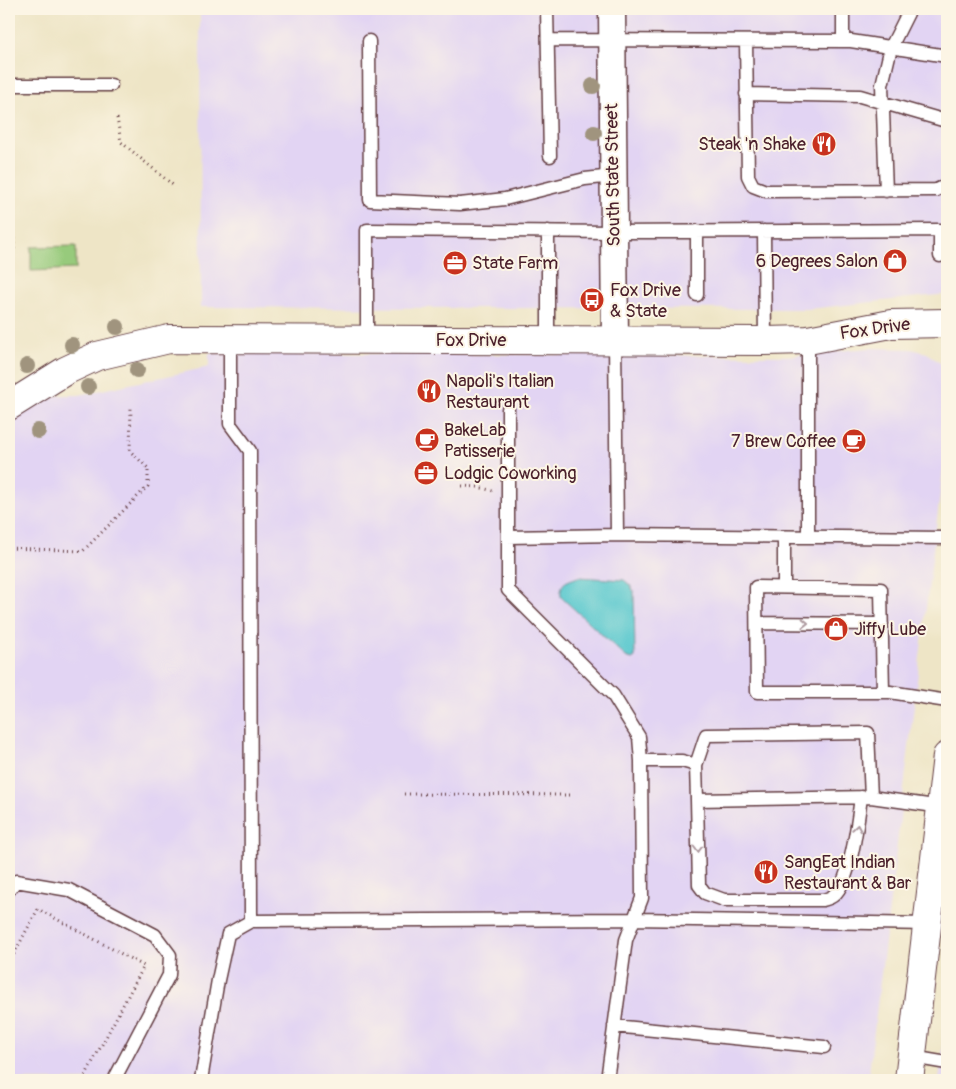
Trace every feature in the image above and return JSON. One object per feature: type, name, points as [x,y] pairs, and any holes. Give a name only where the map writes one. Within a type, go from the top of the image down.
[{"type":"street","name":"South State Street","points":[[612,9],[615,340]]},
{"type":"street","name":"Fox Drive","points":[[9,406],[65,371],[97,356],[169,339],[766,341],[808,340],[892,324],[947,323]]},
{"type":"street","points":[[910,1069],[947,756]]},
{"type":"lane","points":[[547,9],[550,156]]},
{"type":"lane","points":[[843,9],[843,41]]},
{"type":"lane","points":[[886,191],[882,85],[891,48],[910,9]]},
{"type":"lane","points":[[548,40],[843,41],[947,56]]},
{"type":"lane","points":[[369,41],[370,200],[460,204],[505,199],[584,179],[613,176]]},
{"type":"lane","points":[[746,41],[748,176],[753,186],[766,191],[886,191],[936,190],[947,185]]},
{"type":"lane","points":[[9,85],[111,85]]},
{"type":"lane","points":[[746,94],[860,96],[946,121],[947,123]]},
{"type":"lane","points":[[367,339],[367,230],[614,232],[940,230],[940,256]]},
{"type":"lane","points":[[548,231],[548,340]]},
{"type":"lane","points":[[697,231],[697,295]]},
{"type":"lane","points":[[764,231],[766,341]]},
{"type":"lane","points":[[230,339],[230,424],[250,451],[251,921]]},
{"type":"lane","points":[[615,340],[617,535]]},
{"type":"lane","points":[[808,340],[808,537]]},
{"type":"lane","points":[[508,409],[508,590],[613,694],[639,737],[641,761],[642,898],[626,940],[607,1080]]},
{"type":"lane","points":[[508,537],[617,535],[947,538]]},
{"type":"lane","points":[[784,537],[784,587]]},
{"type":"lane","points":[[883,692],[881,589],[756,587],[758,692],[883,692],[947,701]]},
{"type":"lane","points":[[757,623],[882,624]]},
{"type":"lane","points":[[868,733],[866,797],[845,880],[836,894],[823,900],[724,900],[705,894],[699,885],[696,765],[706,735],[868,733]]},
{"type":"lane","points":[[641,761],[682,761],[696,765]]},
{"type":"lane","points":[[696,800],[866,797],[942,807]]},
{"type":"lane","points":[[9,890],[16,881],[69,890],[155,935],[170,954],[169,975],[114,1080]]},
{"type":"lane","points":[[201,1080],[228,934],[251,921],[634,919],[928,924]]},
{"type":"lane","points":[[614,1026],[824,1047]]},
{"type":"lane","points":[[910,1069],[947,1063]]},
{"type":"path","points":[[116,118],[121,142],[174,186]]},
{"type":"path","points":[[9,217],[13,217],[14,249],[9,249]]},
{"type":"path","points":[[9,548],[83,550],[148,486],[148,468],[130,451],[131,407]]},
{"type":"path","points":[[462,428],[478,429],[508,439]]},
{"type":"path","points":[[462,486],[478,487],[509,496]]},
{"type":"path","points":[[404,794],[574,795]]},
{"type":"path","points":[[9,963],[38,909],[144,966],[83,1080]]},
{"type":"shaded area","points":[[200,9],[947,9],[947,294],[808,309],[201,307]]},
{"type":"shaded area","points":[[870,348],[911,349],[927,353],[944,366],[947,374],[947,437],[868,1080],[9,1080],[9,396],[79,395],[209,367],[209,353],[787,356]]},
{"type":"shaded area","points":[[947,1014],[947,1080],[939,1080]]},
{"type":"green space","points":[[76,246],[76,269],[31,271],[31,247]]},
{"type":"water","points":[[578,577],[624,580],[630,585],[634,592],[635,657],[632,659],[626,657],[561,597],[561,588],[564,583]]},
{"type":"place","name":"Steak 'n Shake","points":[[824,144]]},
{"type":"place","name":"6 Degrees Salon","points":[[895,261]]},
{"type":"place","name":"State Farm","points":[[455,263]]},
{"type":"place","name":"Fox Drive & State","points":[[592,300]]},
{"type":"place","name":"Napoli's Italian Restaurant","points":[[429,391]]},
{"type":"place","name":"BakeLab Patisserie","points":[[427,440]]},
{"type":"place","name":"7 Brew Coffee","points":[[854,441]]},
{"type":"place","name":"Lodgic Coworking","points":[[426,473]]},
{"type":"place","name":"Jiffy Lube","points":[[836,629]]},
{"type":"place","name":"SangEat Indian Restaurant & Bar","points":[[766,872]]}]
